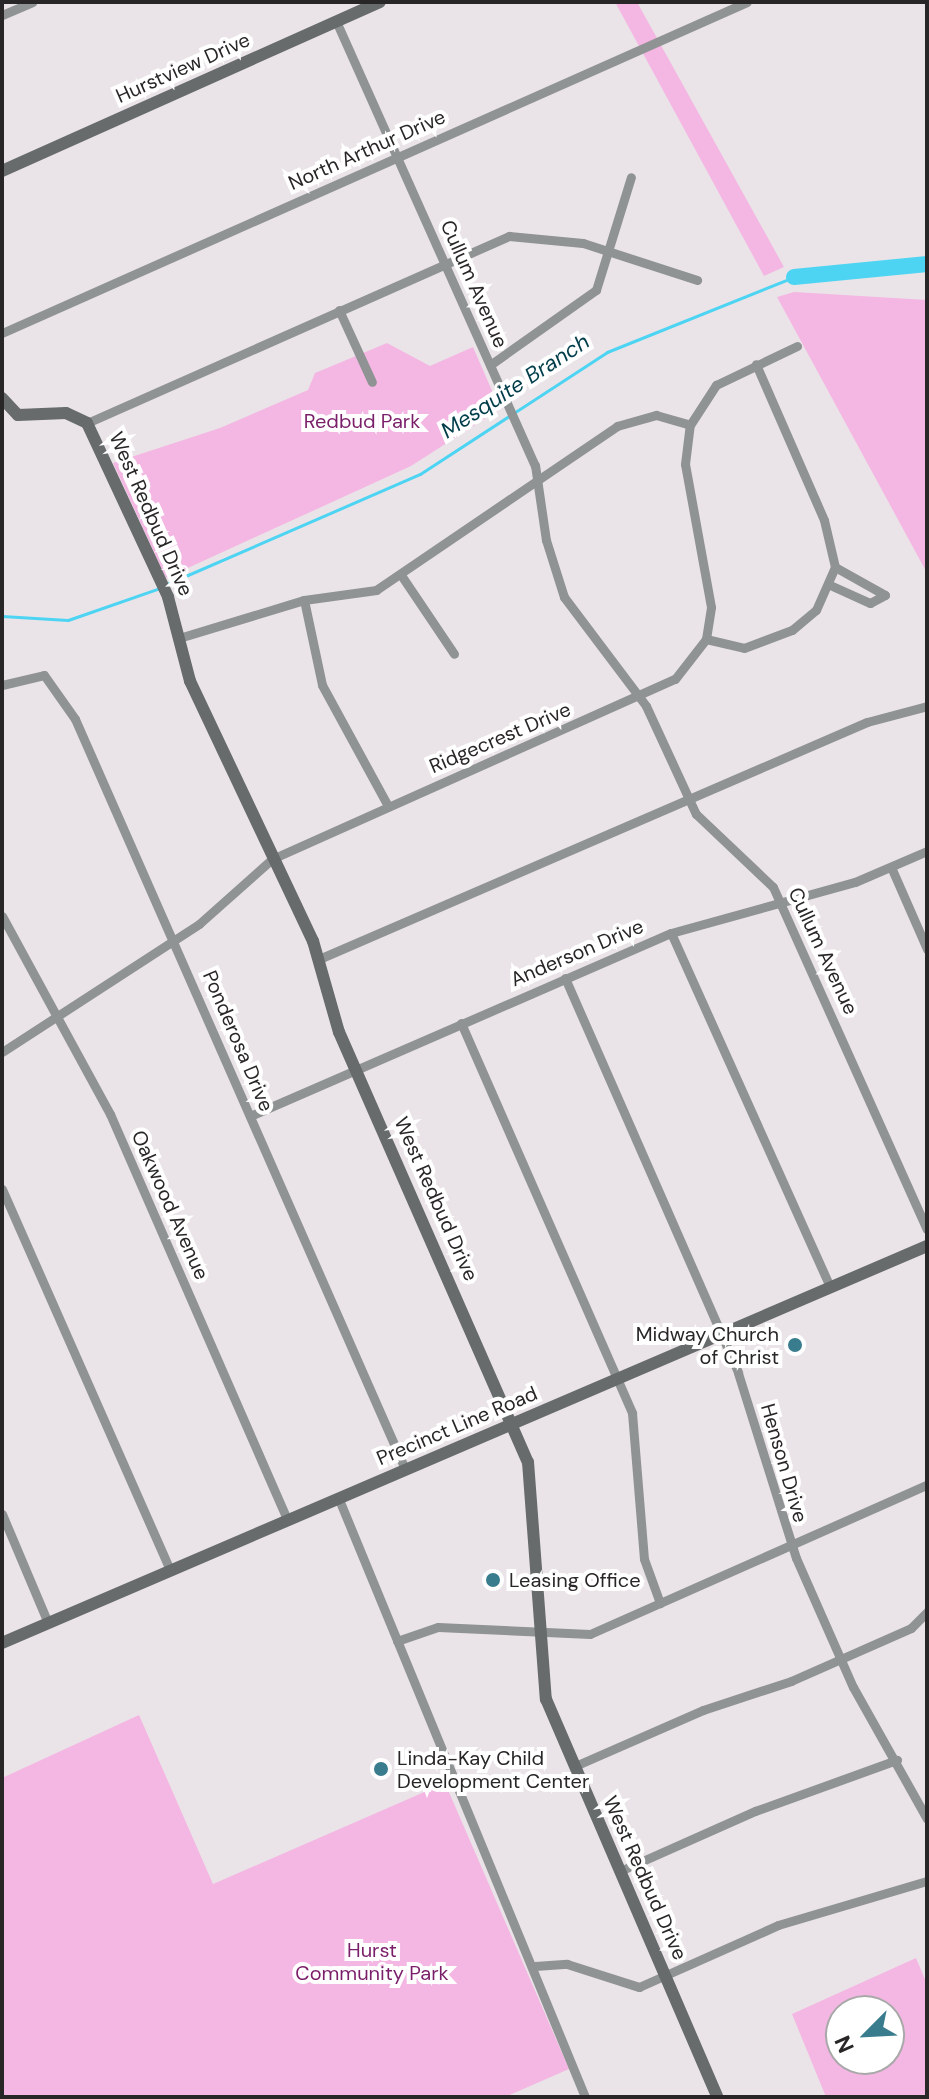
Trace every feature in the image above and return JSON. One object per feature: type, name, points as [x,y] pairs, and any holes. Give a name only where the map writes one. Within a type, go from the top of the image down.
[{"type":"street","points":[[2,15],[32,2]]},
{"type":"street","name":"Hurstview Drive","points":[[2,171],[336,21],[361,6],[380,2]]},
{"type":"street","name":"North Arthur Drive","points":[[2,333],[747,2]]},
{"type":"street","name":"Cullum Avenue","points":[[336,21],[538,477],[546,540],[564,597],[641,697],[689,800],[781,902],[927,1229]]},
{"type":"street","points":[[490,365],[589,297],[613,251],[631,177]]},
{"type":"street","points":[[87,423],[445,262],[521,234],[613,251],[697,280]]},
{"type":"street","points":[[339,310],[372,382]]},
{"type":"street","points":[[756,364],[824,520],[835,567],[830,585],[804,621],[763,645],[706,639],[709,585],[685,464],[690,425],[716,385],[756,364],[797,346]]},
{"type":"street","name":"West Redbud Drive","points":[[2,398],[18,415],[66,413],[87,423],[168,597],[190,681],[319,959],[356,1069],[514,1424],[533,1484],[538,1636],[546,1699],[717,2097]]},
{"type":"street","points":[[179,638],[304,600],[359,596],[401,575],[538,477],[632,419],[656,415],[690,425]]},
{"type":"street","points":[[830,585],[877,605],[885,595],[835,567]]},
{"type":"street","points":[[401,575],[454,654]]},
{"type":"street","points":[[304,600],[322,685],[388,806]]},
{"type":"street","name":"Ridgecrest Drive","points":[[2,1052],[175,941],[272,859],[641,697],[675,679],[706,639]]},
{"type":"street","name":"Ponderosa Drive","points":[[2,685],[44,675],[55,681],[175,941],[405,1469]]},
{"type":"street","points":[[319,959],[867,722],[927,706]]},
{"type":"street","name":"Anderson Drive","points":[[250,1116],[671,933],[891,867],[927,851]]},
{"type":"street","points":[[891,867],[927,949]]},
{"type":"street","name":"Oakwood Avenue","points":[[2,916],[59,1015],[287,1519]]},
{"type":"street","points":[[671,933],[830,1286]]},
{"type":"street","name":"Henson Drive","points":[[565,978],[723,1334],[790,1544],[840,1659],[927,1819]]},
{"type":"street","points":[[461,1023],[632,1413],[644,1559],[660,1603]]},
{"type":"street","points":[[2,1189],[170,1570]]},
{"type":"street","name":"Precinct Line Road","points":[[2,1643],[927,1246]]},
{"type":"street","points":[[397,1641],[438,1627],[538,1636],[590,1634],[927,1485]]},
{"type":"street","points":[[338,1497],[535,1966],[585,2097]]},
{"type":"street","points":[[2,1514],[48,1623]]},
{"type":"street","points":[[575,1766],[911,1628],[927,1612]]},
{"type":"street","points":[[620,1871],[755,1811],[897,1760]]},
{"type":"street","points":[[535,1966],[567,1964],[626,1987],[666,1977],[778,1925],[927,1881]]},
{"type":"green space","points":[[615,2],[637,2],[784,267],[764,276]]},
{"type":"green space","points":[[794,292],[927,300],[927,573],[777,297]]},
{"type":"green space","name":"Redbud Park","points":[[387,343],[430,366],[473,347],[500,409],[411,466],[166,578],[113,463],[220,428],[308,390],[315,373]]},
{"type":"green space","name":"Hurst Community Park","points":[[139,1715],[213,1884],[445,1783],[569,2069],[505,2097],[2,2097],[2,1778]]},
{"type":"green space","points":[[916,1958],[927,1984],[927,2097],[826,2097],[792,2014],[825,1999],[825,2075],[905,2075],[905,1995],[834,1995]]},
{"type":"waterway","name":"Mesquite Branch","points":[[794,277],[927,264]]},
{"type":"waterway","name":"Mesquite Branch","points":[[167,584],[420,474],[607,352],[794,277]]},
{"type":"waterway","name":"Mesquite Branch","points":[[2,616],[68,620],[160,588]]},
{"type":"place","name":"Midway Church of Christ","points":[[795,1345]]},
{"type":"place","name":"Leasing Office","points":[[493,1580]]},
{"type":"place","name":"Linda-Kay Child Development Center","points":[[381,1769]]}]
